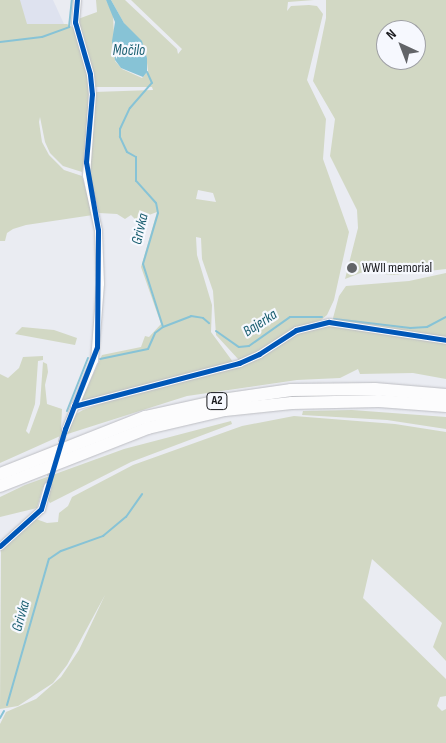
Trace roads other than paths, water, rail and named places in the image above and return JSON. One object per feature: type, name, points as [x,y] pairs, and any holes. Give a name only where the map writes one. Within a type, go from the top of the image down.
[{"type":"highway","name":"A2","points":[[0,474],[145,417],[222,400],[291,390],[374,389],[446,395]]},
{"type":"highway","name":"A2","points":[[0,486],[148,428],[225,410],[292,403],[379,401],[446,406]]},
{"type":"street","points":[[65,429],[94,360],[100,283],[98,230],[86,175],[92,94],[90,74],[75,22],[77,0]]},
{"type":"street","points":[[74,406],[239,363],[260,354],[296,330],[329,322],[446,340]]},
{"type":"street","points":[[0,546],[41,510],[47,486]]},
{"type":"water","name":"Močilo","points":[[106,0],[111,0],[124,23],[142,41],[147,58],[147,72],[143,77],[121,68],[115,60],[112,41],[115,22]]},
{"type":"waterway","points":[[0,42],[42,37],[69,27],[72,0]]},
{"type":"waterway","name":"Grivka","points":[[100,359],[148,349],[155,333],[163,327],[143,264],[158,213],[156,203],[136,181],[136,157],[127,152],[120,137],[120,129],[130,108],[152,83],[147,72]]},
{"type":"waterway","name":"Bajerka","points":[[163,327],[191,316],[203,318],[209,323]]},
{"type":"waterway","name":"Bajerka","points":[[216,331],[239,347],[249,346],[290,317],[322,317]]},
{"type":"waterway","name":"Bajerka","points":[[334,319],[410,328],[427,327],[446,317]]},
{"type":"waterway","points":[[67,411],[88,358]]},
{"type":"waterway","name":"Grivka","points":[[7,705],[49,559],[61,551],[103,536],[126,517],[142,494]]},
{"type":"waterway","name":"Grivka","points":[[0,718],[4,711]]},
{"type":"tunnel","points":[[58,452],[65,429]]},
{"type":"tunnel","points":[[47,486],[54,465]]},
{"type":"place","name":"WWII memorial","points":[[352,268]]}]
